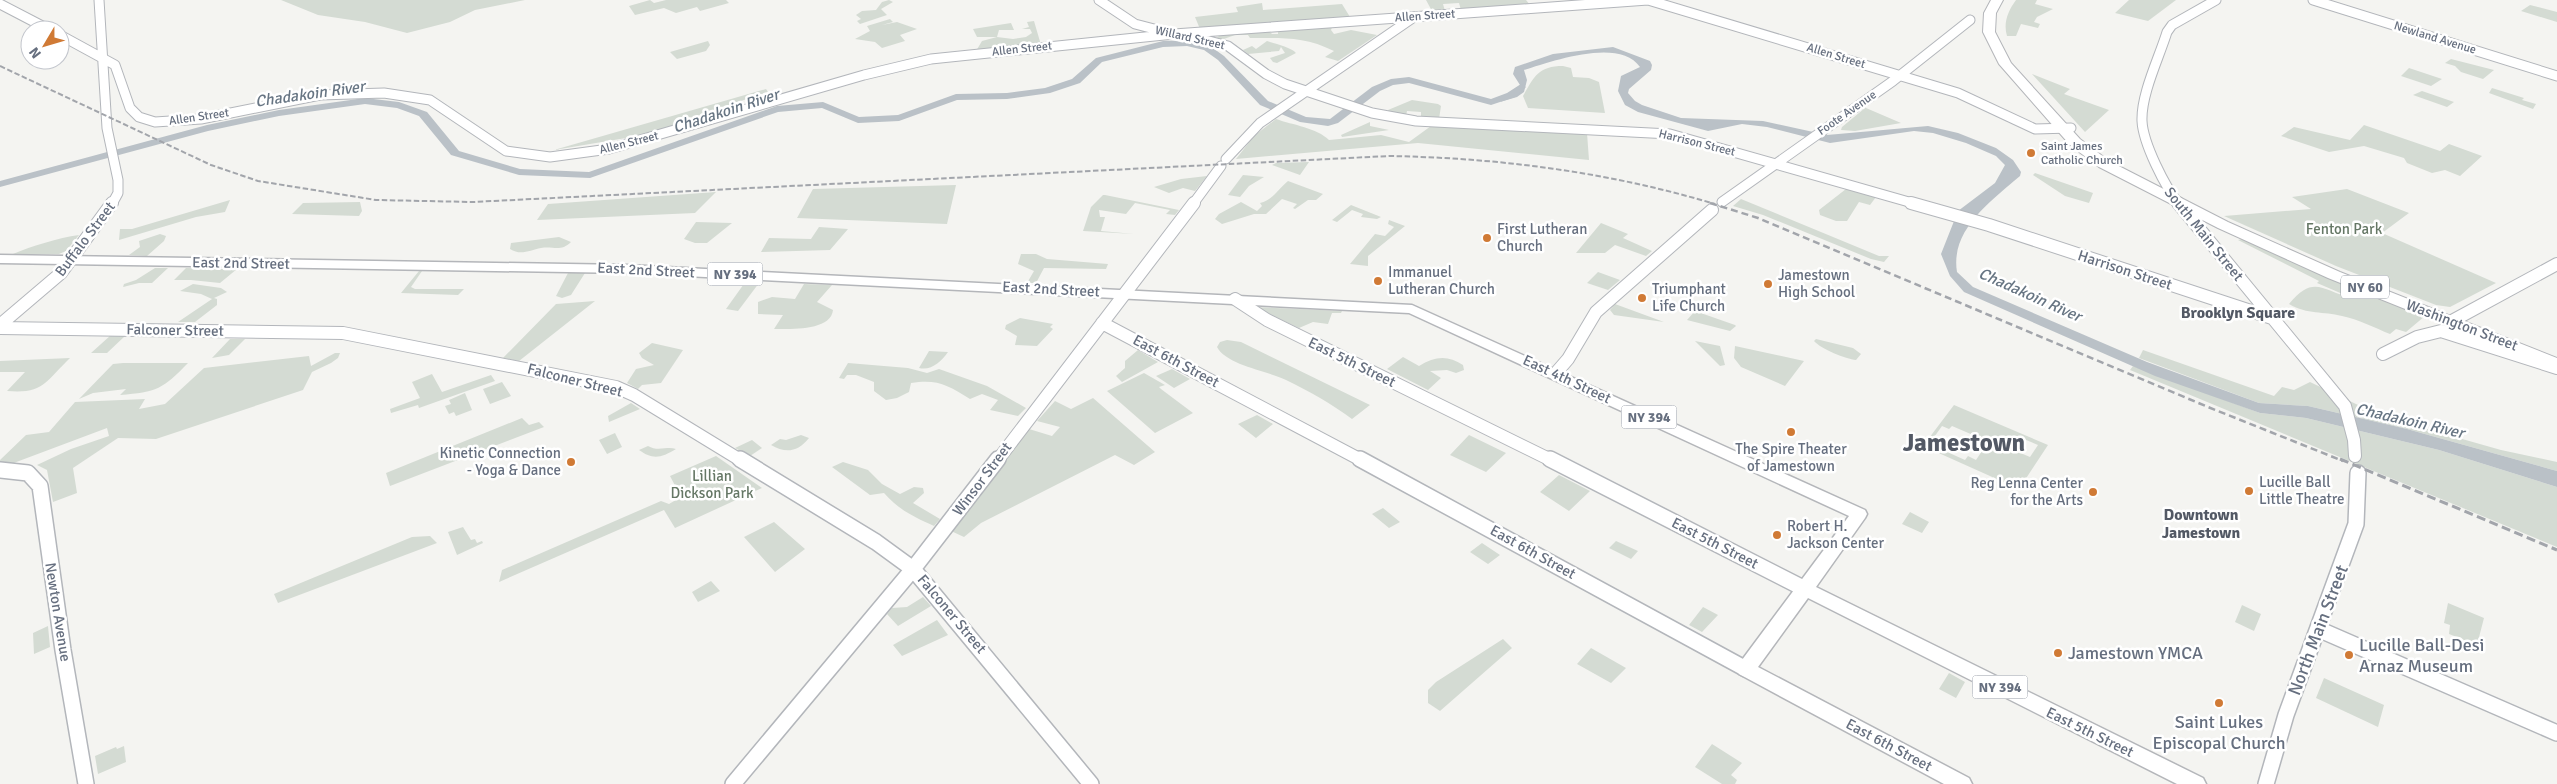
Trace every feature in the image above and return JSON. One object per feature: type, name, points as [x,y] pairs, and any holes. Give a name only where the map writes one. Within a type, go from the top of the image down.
[{"type":"highway","name":"NY 60","points":[[1997,0],[1988,20],[1989,32],[1996,50],[2005,64],[2066,128]]},
{"type":"highway","name":"NY 60","points":[[2008,0],[1998,22],[2003,46],[2016,66],[2066,128],[2086,151],[2104,164],[2176,199]]},
{"type":"highway","name":"Washington Street","points":[[2176,199],[2223,225],[2334,275],[2454,319],[2523,349],[2557,367]]},
{"type":"highway","name":"Washington Street","points":[[2176,199],[2358,280],[2557,359]]},
{"type":"main road","name":"East 2nd Street","points":[[0,259],[627,269],[1412,309]]},
{"type":"main road","name":"East 4th Street","points":[[1412,309],[1859,514],[1805,589]]},
{"type":"main road","name":"NY 394","points":[[1746,669],[1805,589]]},
{"type":"main road","name":"East 5th Street","points":[[1805,589],[2196,784]]},
{"type":"main road","name":"East 6th Street","points":[[1746,669],[1962,784]]},
{"type":"street","name":"Buffalo Street","points":[[0,327],[48,285],[72,260],[118,193],[118,180],[112,156],[103,71],[99,0]]},
{"type":"street","name":"Willard Street","points":[[1099,0],[1138,25],[1228,46],[1266,74],[1306,92]]},
{"type":"street","name":"Allen Street","points":[[116,67],[130,108],[139,117],[155,122],[201,119],[320,96],[384,93],[430,100],[506,151],[550,157],[609,149],[864,74],[920,61],[1174,34],[1404,20],[1416,16],[1649,0],[1969,96],[2035,129],[2066,128]]},
{"type":"street","name":"South Main Street","points":[[2216,0],[2168,30],[2144,103],[2142,122],[2146,137],[2166,188],[2345,406],[2354,440],[2355,456]]},
{"type":"street","name":"Newland Avenue","points":[[2313,0],[2557,76]]},
{"type":"street","points":[[0,4],[31,20]]},
{"type":"street","name":"Winsor Street","points":[[733,784],[913,569],[1242,140],[1291,102],[1396,29],[1393,27],[1404,20]]},
{"type":"street","name":"Foote Avenue","points":[[1722,202],[1900,75],[1970,20]]},
{"type":"street","points":[[70,40],[102,56],[116,67]]},
{"type":"street","points":[[103,71],[116,67]]},
{"type":"street","name":"Harrison Street","points":[[1306,92],[1372,113],[1416,121],[1659,132],[1954,215],[2272,318]]},
{"type":"street","points":[[1555,374],[1572,352],[1596,312],[1712,210]]},
{"type":"street","points":[[2199,228],[2206,224],[2223,225]]},
{"type":"street","points":[[2454,319],[2512,290],[2557,264]]},
{"type":"street","name":"East 5th Street","points":[[1235,299],[1263,318],[1492,430],[1805,589]]},
{"type":"street","name":"East 6th Street","points":[[1102,323],[1283,418],[1746,669]]},
{"type":"street","name":"Falconer Street","points":[[0,327],[343,334],[524,367],[616,387],[634,395],[871,538],[913,569],[1091,784]]},
{"type":"street","points":[[2383,354],[2417,337],[2441,331],[2557,367]]},
{"type":"street","name":"Newton Avenue","points":[[0,470],[27,472],[35,476],[40,486],[63,650],[86,784]]},
{"type":"street","name":"North Main Street","points":[[2266,784],[2286,715],[2356,524],[2358,473]]},
{"type":"street","points":[[2318,629],[2557,733]]},
{"type":"green space","points":[[281,0],[525,0],[475,10],[450,22],[407,33],[365,22],[318,15]]},
{"type":"green space","points":[[650,0],[654,3],[666,0],[726,0],[729,3],[700,11],[697,7],[676,13],[664,8],[635,15],[629,6]]},
{"type":"green space","points":[[889,0],[893,2],[881,9],[887,15],[860,24],[857,21],[861,19],[856,15],[862,11],[876,10],[882,2]]},
{"type":"green space","points":[[1426,0],[1526,0],[1530,5],[1461,10],[1459,3],[1443,4],[1445,11],[1432,11]]},
{"type":"green space","points":[[2016,0],[2037,0],[2035,4],[2053,9],[2037,17],[2034,22],[2040,24],[2038,28],[2021,24],[2016,36],[2007,36],[2007,17]]},
{"type":"green space","points":[[2129,0],[2176,0],[2148,21],[2115,13]]},
{"type":"green space","points":[[1262,3],[1263,10],[1342,4],[1350,17],[1200,29],[1195,17],[1238,12],[1236,7]]},
{"type":"green space","points":[[2530,5],[2557,12],[2557,22],[2521,11]]},
{"type":"green space","points":[[890,19],[893,22],[882,25],[897,22],[917,29],[900,35],[905,41],[882,48],[875,42],[855,39],[870,31],[867,26]]},
{"type":"green space","points":[[1034,21],[1041,45],[976,51],[982,41],[997,37],[1013,39],[1026,37],[1032,33],[1030,29],[1022,29],[1029,27],[1027,22]]},
{"type":"green space","points":[[1011,23],[1014,30],[999,30],[997,37],[977,37],[973,29]]},
{"type":"green space","points":[[1333,25],[1331,30],[1334,34],[1351,30],[1377,35],[1338,61],[1325,57],[1334,51],[1303,40],[1250,38],[1248,35],[1235,35],[1221,40],[1216,38],[1224,33],[1268,30],[1272,34],[1278,34],[1278,28]]},
{"type":"green space","points":[[708,41],[710,45],[706,51],[677,59],[670,52]]},
{"type":"green space","points":[[1267,41],[1287,47],[1296,53],[1277,63],[1273,62],[1270,58],[1285,53],[1281,47],[1279,51],[1248,54],[1243,50],[1252,46],[1256,49]]},
{"type":"green space","points":[[2451,59],[2494,70],[2483,79],[2461,72],[2455,66],[2445,63]]},
{"type":"green space","points":[[1563,66],[1571,68],[1573,77],[1589,78],[1599,82],[1605,113],[1528,108],[1523,96],[1534,78],[1542,70]]},
{"type":"green space","points":[[2409,68],[2442,79],[2431,86],[2401,76]]},
{"type":"green space","points":[[2032,74],[2070,89],[2064,94],[2109,110],[2085,132]]},
{"type":"green space","points":[[2492,88],[2524,98],[2522,100],[2536,104],[2533,109],[2489,93]]},
{"type":"green space","points":[[766,89],[768,92],[720,108],[708,116],[638,136],[554,150]]},
{"type":"green space","points":[[2422,91],[2454,102],[2447,107],[2413,95]]},
{"type":"green space","points":[[1412,100],[1441,106],[1439,119],[1421,118],[1421,112],[1407,111],[1406,116],[1389,113],[1388,110]]},
{"type":"green space","points":[[1865,108],[1901,123],[1855,131],[1841,130],[1842,127]]},
{"type":"green space","points":[[1276,119],[1318,132],[1329,140],[1381,135],[1409,142],[1431,126],[1587,133],[1589,160],[1418,143],[1236,159],[1254,136]]},
{"type":"green space","points":[[1370,122],[1370,126],[1389,130],[1342,137],[1341,135]]},
{"type":"green space","points":[[2364,125],[2440,151],[2449,144],[2482,156],[2460,176],[2445,170],[2432,173],[2407,163],[2404,158],[2364,146],[2329,152],[2281,136],[2294,127],[2350,140]]},
{"type":"green space","points":[[1309,162],[1300,175],[1272,165],[1276,163]]},
{"type":"green space","points":[[2035,173],[2093,193],[2089,203],[2065,196],[2033,175]]},
{"type":"green space","points":[[1243,175],[1264,177],[1249,186],[1240,197],[1228,195]]},
{"type":"green space","points":[[1207,176],[1195,191],[1183,188],[1169,193],[1154,187],[1181,179]]},
{"type":"green space","points":[[1288,181],[1323,194],[1316,200],[1308,200],[1295,209],[1293,208],[1297,204],[1282,199],[1266,214],[1254,214],[1222,224],[1215,219],[1219,214],[1241,202],[1257,211],[1262,206],[1260,203],[1272,197]]},
{"type":"green space","points":[[956,185],[947,224],[797,218],[813,189]]},
{"type":"green space","points":[[1846,189],[1876,197],[1870,205],[1859,202],[1847,221],[1836,221],[1820,215],[1819,210]]},
{"type":"green space","name":"Fenton Park","points":[[2347,189],[2409,213],[2382,233],[2496,283],[2450,307],[2436,305],[2336,266],[2224,216],[2311,209],[2292,197]]},
{"type":"green space","points":[[716,192],[695,213],[537,220],[548,204]]},
{"type":"green space","points":[[1103,195],[1179,210],[1175,215],[1166,214],[1170,210],[1135,203],[1126,214],[1099,210],[1100,217],[1105,217],[1101,231],[1134,234],[1083,231],[1091,207]]},
{"type":"green space","points":[[1741,199],[1879,256],[1889,256],[1884,262],[1871,259],[1763,215],[1733,206]]},
{"type":"green space","points":[[230,200],[225,212],[196,217],[119,240],[120,229],[132,229]]},
{"type":"green space","points":[[360,202],[362,211],[359,216],[292,214],[303,203]]},
{"type":"green space","points":[[1351,205],[1381,217],[1377,219],[1361,217],[1363,214],[1352,210],[1337,222],[1332,220]]},
{"type":"green space","points":[[1389,220],[1405,226],[1368,256],[1368,266],[1350,264],[1375,234],[1385,236],[1394,227],[1388,224]]},
{"type":"green space","points":[[696,222],[732,223],[707,243],[695,243],[684,239]]},
{"type":"green space","points":[[1601,223],[1628,234],[1623,238],[1652,251],[1646,256],[1615,245],[1605,253],[1576,253]]},
{"type":"green space","points":[[819,227],[848,229],[830,250],[761,252],[769,238],[811,239]]},
{"type":"green space","points":[[160,234],[166,236],[164,241],[147,256],[129,255],[140,247],[139,241]]},
{"type":"green space","points":[[79,235],[66,251],[59,254],[13,254],[62,238]]},
{"type":"green space","points":[[559,237],[571,242],[561,248],[541,248],[526,252],[510,249],[511,243]]},
{"type":"green space","points":[[2242,239],[2425,316],[2406,332],[2396,329],[2390,334],[2348,317],[2303,310],[2289,304],[2305,289],[2312,287],[2319,287],[2352,298],[2317,283],[2319,281],[2238,240]]},
{"type":"green space","points":[[1021,254],[1036,254],[1047,259],[1108,264],[1106,269],[1044,268],[1036,283],[1027,283],[1034,271],[1018,264]]},
{"type":"green space","points":[[155,268],[168,268],[152,283],[139,283],[123,287],[124,284],[136,280]]},
{"type":"green space","points":[[186,268],[237,269],[220,283],[174,280]]},
{"type":"green space","points":[[419,271],[422,271],[411,287],[415,289],[464,289],[458,295],[401,293]]},
{"type":"green space","points":[[1598,272],[1620,280],[1608,290],[1587,283]]},
{"type":"green space","points":[[568,273],[585,273],[571,295],[562,298],[556,296]]},
{"type":"green space","points":[[746,281],[759,283],[738,311],[726,309]]},
{"type":"green space","points":[[193,284],[221,288],[227,292],[214,298],[217,299],[217,305],[195,322],[178,322],[212,299],[201,294],[180,291]]},
{"type":"green space","points":[[804,284],[832,285],[817,302],[833,310],[831,317],[825,322],[809,327],[774,329],[783,315],[758,314],[758,302],[772,297],[795,299]]},
{"type":"green space","points":[[595,301],[519,361],[503,358],[556,304]]},
{"type":"green space","points":[[1615,304],[1664,322],[1614,315],[1610,310]]},
{"type":"green space","points":[[1254,307],[1342,311],[1341,313],[1332,313],[1328,324],[1313,322],[1299,328]]},
{"type":"green space","points":[[1695,311],[1736,326],[1730,331],[1687,320]]},
{"type":"green space","points":[[1020,318],[1053,324],[1050,327],[1053,329],[1037,346],[1015,345],[1017,336],[1005,329],[1006,325]]},
{"type":"green space","points":[[111,335],[125,336],[107,353],[91,353]]},
{"type":"green space","points":[[230,339],[245,339],[229,355],[212,358]]},
{"type":"green space","points":[[1816,339],[1853,348],[1861,354],[1856,360],[1846,358],[1822,347],[1814,341]]},
{"type":"green space","points":[[1227,340],[1241,342],[1370,405],[1352,419],[1295,384],[1229,358],[1217,347],[1220,342]]},
{"type":"green space","points":[[1695,341],[1720,346],[1725,365],[1720,366]]},
{"type":"green space","points":[[652,343],[683,350],[661,383],[642,385],[638,389],[627,383],[636,369],[654,365],[642,358],[639,353]]},
{"type":"green space","points":[[1735,346],[1804,361],[1785,386],[1741,367],[1734,358]]},
{"type":"green space","points":[[1138,350],[1158,362],[1122,382],[1116,376],[1125,368],[1125,361]]},
{"type":"green space","points":[[2143,350],[2274,396],[2282,387],[2294,390],[2310,382],[2381,416],[2501,450],[2557,462],[2557,471],[2407,429],[2308,406],[2259,403],[2139,358]]},
{"type":"green space","points":[[929,351],[948,352],[932,367],[919,368]]},
{"type":"green space","points":[[335,353],[340,353],[338,358],[312,372],[303,390],[156,439],[118,438],[73,468],[77,493],[53,502],[47,470],[37,465],[71,449],[109,436],[107,428],[11,464],[0,464],[0,460],[26,435],[49,432],[75,402],[145,399],[139,409],[165,404],[204,368],[309,356],[311,366]]},
{"type":"green space","points":[[1403,357],[1419,366],[1431,360],[1447,358],[1463,365],[1464,370],[1456,373],[1447,370],[1430,371],[1441,378],[1428,390],[1387,369]]},
{"type":"green space","points":[[70,358],[43,385],[29,390],[7,391],[25,372],[0,372],[0,361]]},
{"type":"green space","points":[[188,363],[172,379],[158,388],[120,395],[126,389],[93,393],[79,399],[113,364]]},
{"type":"green space","points":[[848,363],[908,368],[927,373],[939,369],[987,386],[1026,408],[1018,416],[990,410],[998,400],[982,394],[970,399],[942,384],[928,382],[911,383],[909,392],[897,398],[886,400],[874,391],[874,382],[856,375],[847,375],[844,379],[839,378]]},
{"type":"green space","points":[[2133,366],[2260,413],[2306,418],[2439,450],[2557,487],[2557,547],[2130,370]]},
{"type":"green space","points":[[1172,369],[1190,379],[1174,388],[1156,376]]},
{"type":"green space","points":[[1144,373],[1165,385],[1159,387],[1193,413],[1155,433],[1107,391]]},
{"type":"green space","points":[[432,374],[442,392],[491,375],[495,381],[419,408],[418,405],[391,413],[390,409],[420,398],[412,382]]},
{"type":"green space","points":[[502,382],[511,396],[490,404],[483,389]]},
{"type":"green space","points":[[465,393],[472,410],[456,416],[454,412],[449,414],[445,406],[451,404],[449,400]]},
{"type":"green space","points":[[1093,398],[1155,452],[1134,465],[1115,455],[981,523],[964,537],[951,531],[1029,429],[1052,436],[1060,427],[1037,421],[1055,401],[1071,409]]},
{"type":"green space","points":[[631,403],[640,409],[609,422],[608,416]]},
{"type":"green space","points":[[1954,405],[2048,445],[2019,489],[1923,446]],"holes":[[[1942,426],[1949,429],[1952,426],[1980,438],[1978,441],[1986,445],[1976,460],[1968,456],[1965,460],[1936,447],[1939,444],[1932,440]],[[2019,437],[2038,445],[2030,457],[2011,449]]]},
{"type":"green space","points":[[1257,415],[1273,424],[1256,438],[1238,424]]},
{"type":"green space","points":[[522,418],[529,425],[539,422],[544,427],[390,486],[386,473]]},
{"type":"green space","points":[[615,433],[622,447],[607,454],[599,440]]},
{"type":"green space","points":[[801,435],[809,438],[800,447],[795,449],[786,450],[771,445],[780,439],[786,440]]},
{"type":"green space","points":[[1469,435],[1506,453],[1486,472],[1450,455]]},
{"type":"green space","points":[[752,440],[762,448],[750,456],[735,448]]},
{"type":"green space","points":[[648,446],[655,449],[676,449],[657,457],[639,450]]},
{"type":"green space","name":"Lillian Dickson Park","points":[[716,456],[762,488],[675,528],[664,510],[499,582],[502,570],[661,501],[669,504],[681,497],[670,476]]},
{"type":"green space","points":[[843,462],[868,470],[882,484],[900,494],[914,487],[923,488],[924,493],[913,503],[940,519],[934,526],[907,513],[884,493],[870,495],[832,467]]},
{"type":"green space","points":[[1559,475],[1590,491],[1569,511],[1540,492]]},
{"type":"green space","points":[[1383,508],[1400,522],[1389,528],[1372,514]]},
{"type":"green space","points":[[1910,512],[1929,522],[1922,533],[1902,524]]},
{"type":"green space","points":[[774,522],[805,549],[775,572],[744,537]]},
{"type":"green space","points":[[463,527],[471,540],[475,539],[477,543],[482,541],[483,543],[457,555],[448,532]]},
{"type":"green space","points":[[430,536],[437,543],[278,603],[274,594],[412,537]]},
{"type":"green space","points":[[1616,541],[1638,551],[1631,559],[1609,548]]},
{"type":"green space","points":[[1482,543],[1500,555],[1488,564],[1470,552]]},
{"type":"green space","points":[[711,581],[720,591],[698,602],[692,592]]},
{"type":"green space","points":[[923,597],[931,606],[898,626],[887,614],[892,608],[907,607]]},
{"type":"green space","points":[[2448,603],[2484,618],[2477,645],[2449,634],[2450,625],[2444,623]]},
{"type":"green space","points":[[2242,605],[2261,614],[2254,631],[2235,622]]},
{"type":"green space","points":[[1703,607],[1718,615],[1702,632],[1689,625]]},
{"type":"green space","points":[[937,620],[948,635],[902,656],[893,645]]},
{"type":"green space","points":[[48,626],[50,647],[34,654],[33,633]]},
{"type":"green space","points":[[1503,639],[1512,648],[1440,711],[1428,703],[1428,690],[1436,682]]},
{"type":"green space","points":[[1591,648],[1626,668],[1611,683],[1577,664]]},
{"type":"green space","points":[[1949,673],[1965,682],[1956,698],[1939,689]]},
{"type":"green space","points":[[2324,678],[2384,705],[2378,727],[2316,698]]},
{"type":"green space","points":[[1712,744],[1742,763],[1731,775],[1737,780],[1735,784],[1722,784],[1695,767]]},
{"type":"green space","points":[[124,746],[126,762],[98,774],[95,756],[116,747],[117,749]]},
{"type":"shaded area","points":[[1613,47],[1650,61],[1652,65],[1651,70],[1629,89],[1628,93],[1635,101],[1681,118],[1763,121],[1827,135],[1928,126],[1958,133],[1996,148],[2013,160],[2021,172],[2020,176],[1985,206],[1966,230],[1960,243],[1957,257],[1957,272],[1973,287],[2147,362],[2259,403],[2308,406],[2407,429],[2557,471],[2557,487],[2439,450],[2306,418],[2260,413],[2155,376],[1964,292],[1950,276],[1941,254],[1958,211],[1995,183],[2005,165],[1996,156],[1966,143],[1933,133],[1914,131],[1830,143],[1767,127],[1742,124],[1708,131],[1638,112],[1625,105],[1618,91],[1621,76],[1640,67],[1630,58],[1602,52],[1568,57],[1524,70],[1527,80],[1524,92],[1517,97],[1500,102],[1520,85],[1513,74],[1515,67],[1553,54]]},
{"type":"waterway","name":"Chadakoin River","points":[[0,184],[207,128],[279,113],[365,101],[399,105],[423,114],[455,153],[519,172],[590,175],[777,109],[823,105],[858,120],[899,118],[956,97],[1007,96],[1046,91],[1076,81],[1099,60],[1163,44],[1187,43],[1207,48],[1221,58],[1264,103],[1304,120],[1328,123],[1334,121],[1376,89],[1391,82],[1409,80],[1491,102],[1511,95],[1521,87]]},
{"type":"railway","points":[[0,66],[211,165],[258,181],[376,200],[473,202],[1389,156],[1472,160],[1554,169],[1635,183],[1715,204]]},
{"type":"railway","points":[[1710,203],[1758,218],[2208,407],[2343,461]]},
{"type":"railway","points":[[2340,459],[2557,550]]},
{"type":"place","name":"Saint James Catholic Church","points":[[2031,153]]},
{"type":"place","name":"First Lutheran Church","points":[[1487,238]]},
{"type":"place","name":"Immanuel Lutheran Church","points":[[1378,281]]},
{"type":"place","name":"Jamestown High School","points":[[1768,284]]},
{"type":"place","name":"Triumphant Life Church","points":[[1642,298]]},
{"type":"place","name":"The Spire Theater of Jamestown","points":[[1791,432]]},
{"type":"place","name":"Kinetic Connection - Yoga & Dance","points":[[571,462]]},
{"type":"place","name":"Lucille Ball Little Theatre","points":[[2249,491]]},
{"type":"place","name":"Reg Lenna Center for the Arts","points":[[2093,492]]},
{"type":"place","name":"Robert H. Jackson Center","points":[[1777,535]]},
{"type":"place","name":"Jamestown YMCA","points":[[2058,653]]},
{"type":"place","name":"Lucille Ball-Desi Arnaz Museum","points":[[2349,655]]},
{"type":"place","name":"Saint Lukes Episcopal Church","points":[[2219,703]]},
{"type":"district","name":"Brooklyn Square","points":[[2238,313]]},
{"type":"district","name":"Jamestown","points":[[1964,442]]},
{"type":"district","name":"Downtown Jamestown","points":[[2201,524]]}]
